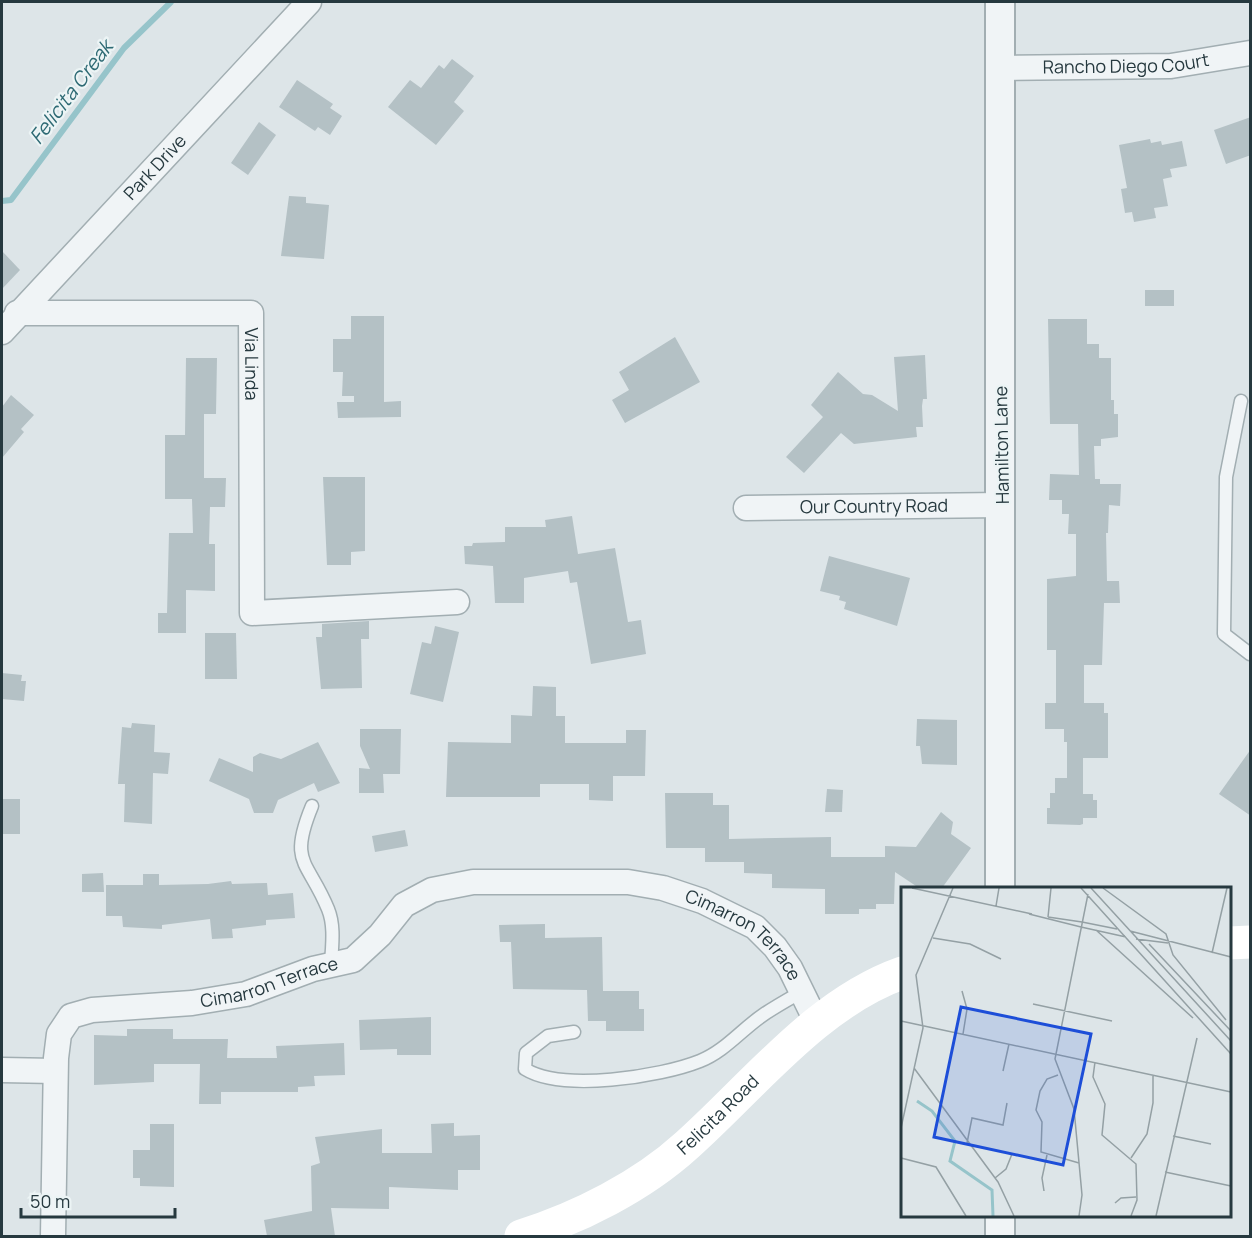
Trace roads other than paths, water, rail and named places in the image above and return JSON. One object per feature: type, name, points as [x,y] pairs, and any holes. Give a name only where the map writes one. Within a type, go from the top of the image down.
[{"type":"main road","points":[[1231,943],[1251,942]]},
{"type":"main road","name":"Felicita Road","points":[[521,1236],[578,1215],[632,1185],[685,1147],[817,1023],[846,1000],[878,982],[901,974]]},
{"type":"street","name":"Park Drive","points":[[2,332],[17,313],[80,250],[309,2]]},
{"type":"street","name":"Hamilton Lane","points":[[1000,2],[1002,505],[1000,887]]},
{"type":"street","name":"Rancho Diego Court","points":[[1000,68],[1171,66],[1251,53]]},
{"type":"street","name":"Via Linda","points":[[17,313],[251,313],[252,613],[457,602]]},
{"type":"street","name":"Our Country Road","points":[[746,508],[1002,505]]},
{"type":"street","name":"Cimarron Terrace","points":[[53,1236],[55,1071],[59,1034],[71,1016],[92,1010],[192,1003],[246,994],[331,964],[353,960],[380,935],[404,905],[432,890],[473,882],[628,882],[663,888],[702,901],[755,927],[775,947],[803,991],[817,1023]]},
{"type":"street","points":[[2,1070],[55,1071]]},
{"type":"street","points":[[1000,1217],[1000,1236]]},
{"type":"lane","points":[[1241,401],[1226,477],[1224,634],[1251,654]]},
{"type":"lane","points":[[312,806],[302,829],[299,847],[305,867],[328,909],[332,924],[331,964]]},
{"type":"lane","points":[[574,1032],[548,1036],[526,1053],[525,1069],[535,1075],[581,1081],[631,1078],[664,1072],[701,1061],[726,1046],[762,1016],[803,991]]},
{"type":"waterway","name":"Felicita Creak","points":[[2,201],[11,200],[124,48],[171,2]]}]
